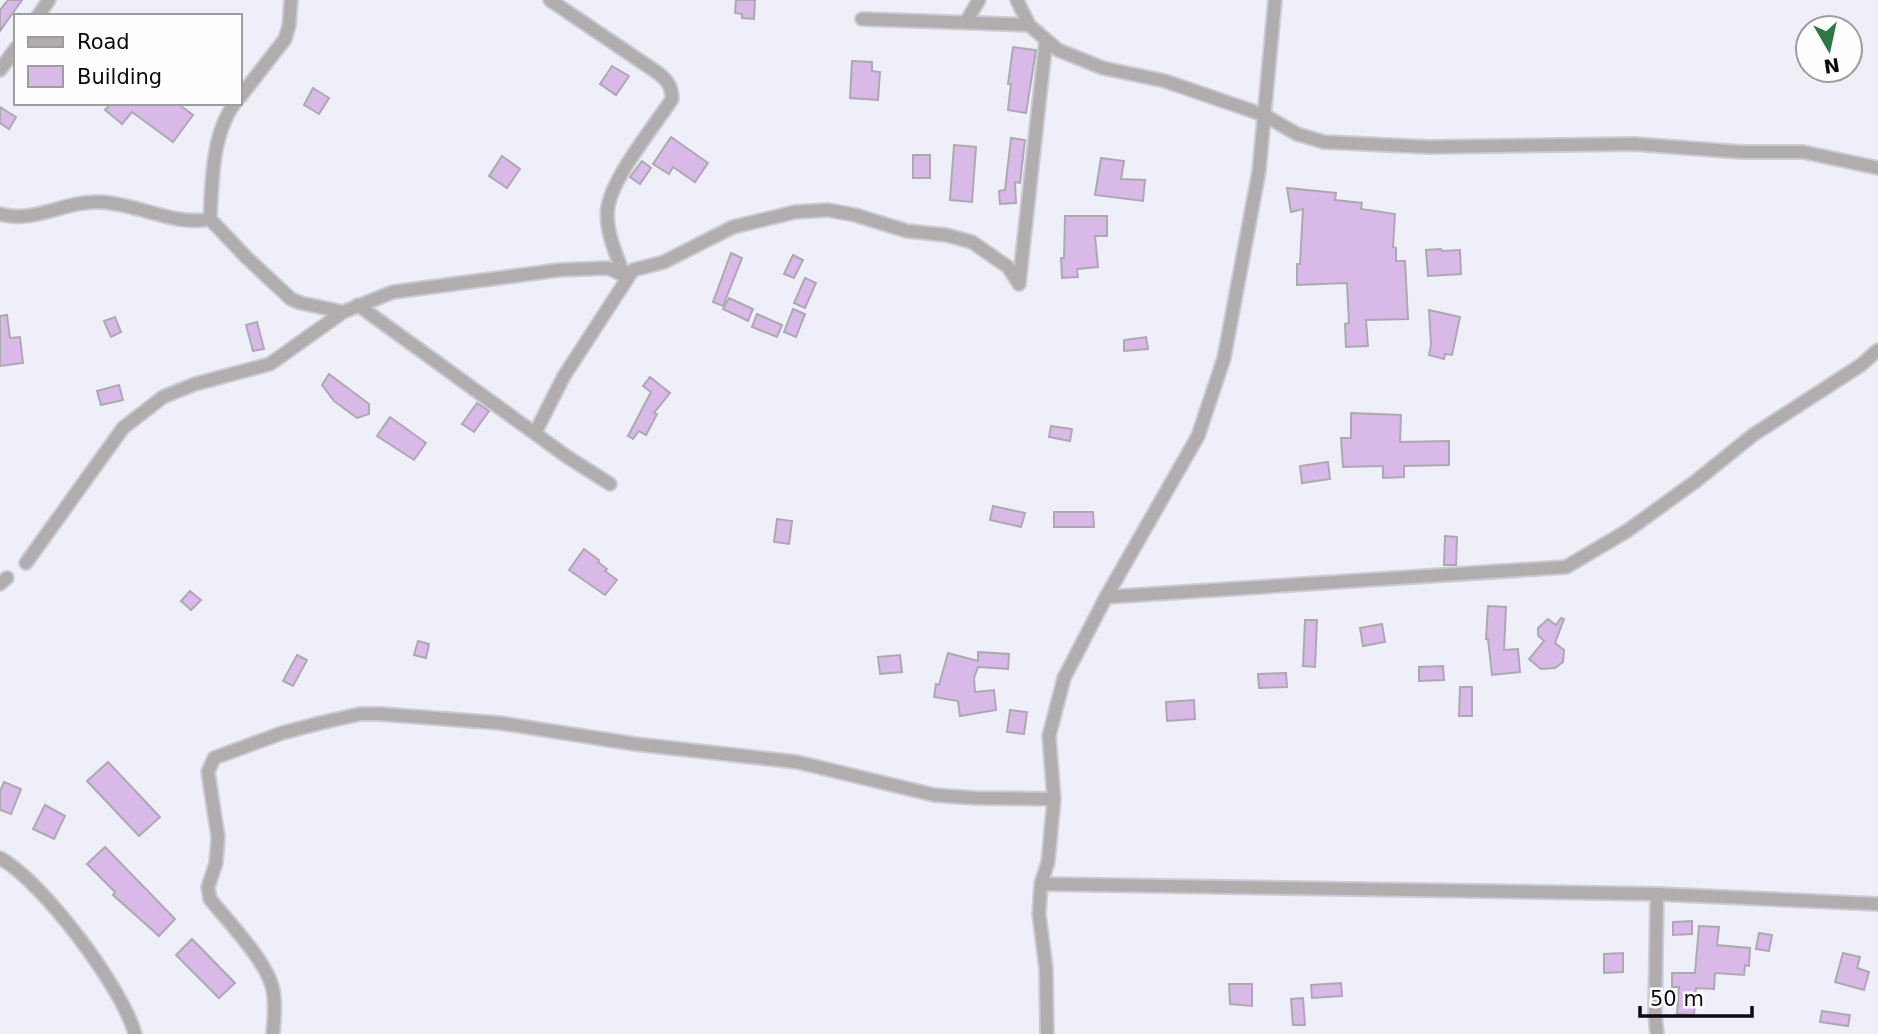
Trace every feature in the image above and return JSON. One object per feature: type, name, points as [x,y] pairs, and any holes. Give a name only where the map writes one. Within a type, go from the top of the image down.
[{"type":"street","points":[[242,94],[285,39],[291,0]]},
{"type":"street","points":[[550,0],[659,74],[670,83],[672,90],[672,99],[617,182],[608,208],[611,241],[625,276]]},
{"type":"street","points":[[967,22],[978,0]]},
{"type":"street","points":[[1017,0],[1029,24],[1058,50],[1103,68],[1165,81],[1264,115],[1297,134],[1324,142],[1429,147],[1634,145],[1741,152],[1803,152],[1878,168]]},
{"type":"street","points":[[1047,1034],[1046,969],[1039,914],[1041,884],[1048,862],[1054,799],[1049,736],[1064,678],[1106,597],[1198,436],[1224,358],[1259,171],[1275,0]]},
{"type":"street","points":[[862,19],[1029,24]]},
{"type":"street","points":[[536,432],[564,376],[625,276],[633,270],[664,262],[733,227],[795,212],[828,210],[855,215],[907,231],[946,235],[972,242],[1007,267],[1019,284],[1045,40]]},
{"type":"street","points":[[0,70],[14,51]]},
{"type":"street","points":[[234,105],[226,115],[219,135],[211,219],[246,257],[291,299],[343,312]]},
{"type":"street","points":[[0,214],[21,218],[98,201],[142,208],[184,220],[211,219]]},
{"type":"street","points":[[26,563],[123,428],[163,397],[195,384],[270,364],[343,312],[393,292],[559,270],[608,268],[625,276]]},
{"type":"street","points":[[359,306],[566,456],[610,484]]},
{"type":"street","points":[[1106,597],[1566,567],[1627,531],[1754,435],[1861,365],[1878,350]]},
{"type":"street","points":[[273,1034],[275,1007],[266,970],[210,899],[208,887],[216,863],[218,837],[208,772],[214,758],[282,733],[360,714],[465,720],[635,744],[797,762],[934,795],[975,799],[1054,799]]},
{"type":"street","points":[[0,858],[16,867],[46,896],[129,1014],[135,1034]]},
{"type":"street","points":[[1041,884],[1657,894],[1878,904]]},
{"type":"street","points":[[1657,894],[1657,1034]]},
{"type":"building","points":[[8,0],[22,0],[0,31],[0,10]]},
{"type":"building","points":[[736,0],[755,0],[754,19],[742,18],[742,14],[735,13]]},
{"type":"building","points":[[1013,47],[1036,50],[1026,113],[1008,110]]},
{"type":"building","points":[[852,61],[872,62],[872,71],[880,72],[878,100],[850,98]]},
{"type":"building","points":[[612,66],[629,76],[616,95],[600,84]]},
{"type":"building","points":[[313,88],[329,98],[319,114],[304,105]]},
{"type":"building","points":[[109,105],[180,105],[193,115],[173,142],[132,112],[122,124],[105,110]]},
{"type":"building","points":[[0,107],[16,117],[9,129],[0,123]]},
{"type":"building","points":[[671,137],[708,163],[695,182],[673,167],[669,174],[653,164]]},
{"type":"building","points":[[1011,138],[1025,140],[1020,183],[1015,182],[1016,203],[1000,204],[999,191],[1005,190]]},
{"type":"building","points":[[954,145],[976,147],[972,202],[950,200]]},
{"type":"building","points":[[913,155],[930,155],[930,178],[913,178]]},
{"type":"building","points":[[502,156],[520,169],[507,188],[489,176]]},
{"type":"building","points":[[1101,158],[1124,161],[1121,179],[1145,180],[1143,201],[1095,195]]},
{"type":"building","points":[[642,161],[651,168],[640,184],[630,177]]},
{"type":"building","points":[[1287,188],[1336,193],[1335,200],[1362,203],[1361,209],[1395,214],[1393,247],[1396,248],[1396,261],[1405,261],[1408,319],[1366,320],[1368,346],[1346,347],[1345,324],[1349,323],[1347,283],[1297,285],[1303,209],[1291,212]]},
{"type":"building","points":[[1065,216],[1107,216],[1107,236],[1095,236],[1098,267],[1077,269],[1078,277],[1062,278]]},
{"type":"building","points":[[1426,250],[1460,250],[1461,274],[1428,276]]},
{"type":"building","points":[[731,253],[742,258],[723,306],[713,302]]},
{"type":"building","points":[[793,255],[803,260],[794,278],[784,274]]},
{"type":"building","points":[[805,278],[816,283],[805,308],[794,303]]},
{"type":"building","points":[[729,298],[753,309],[748,321],[723,309]]},
{"type":"building","points":[[793,309],[805,314],[796,337],[784,332]]},
{"type":"building","points":[[1429,310],[1460,317],[1452,355],[1445,354],[1444,359],[1429,355]]},
{"type":"building","points":[[757,314],[782,325],[777,337],[752,327]]},
{"type":"building","points":[[7,315],[10,338],[20,337],[23,363],[0,366],[0,316]]},
{"type":"building","points":[[115,317],[121,332],[111,337],[104,321]]},
{"type":"building","points":[[257,322],[264,349],[253,351],[246,325]]},
{"type":"building","points":[[1146,337],[1148,349],[1124,351],[1124,340]]},
{"type":"building","points":[[329,374],[369,404],[369,414],[357,418],[334,401],[322,385]]},
{"type":"building","points":[[650,377],[670,393],[654,413],[657,414],[646,435],[639,431],[633,439],[628,436],[651,392],[643,386]]},
{"type":"building","points":[[119,385],[123,400],[101,405],[97,391]]},
{"type":"building","points":[[477,403],[489,411],[474,432],[462,424]]},
{"type":"building","points":[[1351,413],[1401,415],[1400,442],[1449,441],[1449,465],[1404,466],[1404,477],[1383,478],[1383,466],[1343,467],[1341,438],[1351,438]]},
{"type":"building","points":[[390,417],[426,443],[414,460],[377,436]]},
{"type":"building","points":[[1051,426],[1072,429],[1070,441],[1049,437]]},
{"type":"building","points":[[1328,462],[1330,479],[1302,483],[1300,466]]},
{"type":"building","points":[[993,506],[1025,513],[1021,527],[990,520]]},
{"type":"building","points":[[1054,512],[1093,512],[1094,527],[1054,527]]},
{"type":"building","points":[[777,519],[792,521],[789,544],[774,542]]},
{"type":"building","points":[[1445,536],[1457,537],[1456,565],[1444,565]]},
{"type":"building","points":[[584,549],[599,560],[607,569],[605,571],[617,580],[605,595],[569,570]]},
{"type":"building","points":[[190,591],[201,600],[191,610],[181,601]]},
{"type":"building","points":[[1488,606],[1506,607],[1504,650],[1518,649],[1520,672],[1492,675],[1486,639]]},
{"type":"building","points":[[1561,618],[1564,619],[1555,643],[1564,650],[1563,662],[1555,668],[1541,669],[1529,659],[1544,641],[1538,635],[1538,628],[1548,619],[1556,625]]},
{"type":"building","points":[[1305,620],[1317,620],[1315,667],[1303,666]]},
{"type":"building","points":[[1382,624],[1385,642],[1363,646],[1360,628]]},
{"type":"building","points":[[418,641],[429,644],[426,658],[414,655]]},
{"type":"building","points":[[978,652],[1009,654],[1008,669],[978,667],[974,678],[975,692],[994,690],[996,710],[960,716],[958,701],[934,697],[936,684],[939,685],[948,653],[978,661]]},
{"type":"building","points":[[297,655],[307,660],[293,686],[283,681]]},
{"type":"building","points":[[900,655],[902,672],[880,674],[878,657]]},
{"type":"building","points":[[1443,666],[1444,680],[1419,681],[1419,667]]},
{"type":"building","points":[[1286,673],[1287,687],[1259,688],[1258,674]]},
{"type":"building","points":[[1460,687],[1472,687],[1472,716],[1459,716]]},
{"type":"building","points":[[1194,700],[1195,719],[1167,721],[1166,702]]},
{"type":"building","points":[[1010,710],[1027,712],[1024,734],[1007,732]]},
{"type":"building","points":[[108,762],[160,817],[139,836],[87,781]]},
{"type":"building","points":[[4,782],[21,789],[11,814],[0,810],[0,791]]},
{"type":"building","points":[[45,805],[65,816],[54,839],[33,829]]},
{"type":"building","points":[[105,847],[175,919],[159,936],[113,895],[115,892],[87,864]]},
{"type":"building","points":[[1692,921],[1692,934],[1673,935],[1673,922]]},
{"type":"building","points":[[1699,926],[1719,927],[1717,945],[1750,948],[1749,966],[1745,965],[1744,975],[1715,973],[1714,989],[1696,988],[1694,1015],[1677,1014],[1679,987],[1672,987],[1672,973],[1695,973]]},
{"type":"building","points":[[1759,933],[1772,935],[1769,951],[1756,949]]},
{"type":"building","points":[[192,939],[235,983],[219,998],[176,955]]},
{"type":"building","points":[[1623,953],[1623,972],[1604,973],[1604,954]]},
{"type":"building","points":[[1843,953],[1860,957],[1857,968],[1869,972],[1864,990],[1835,982]]},
{"type":"building","points":[[1341,983],[1342,996],[1312,998],[1311,985]]},
{"type":"building","points":[[1229,984],[1252,984],[1252,1006],[1230,1004]]},
{"type":"building","points":[[1303,998],[1305,1025],[1293,1025],[1291,999]]},
{"type":"building","points":[[1822,1011],[1850,1015],[1848,1026],[1820,1022]]}]
